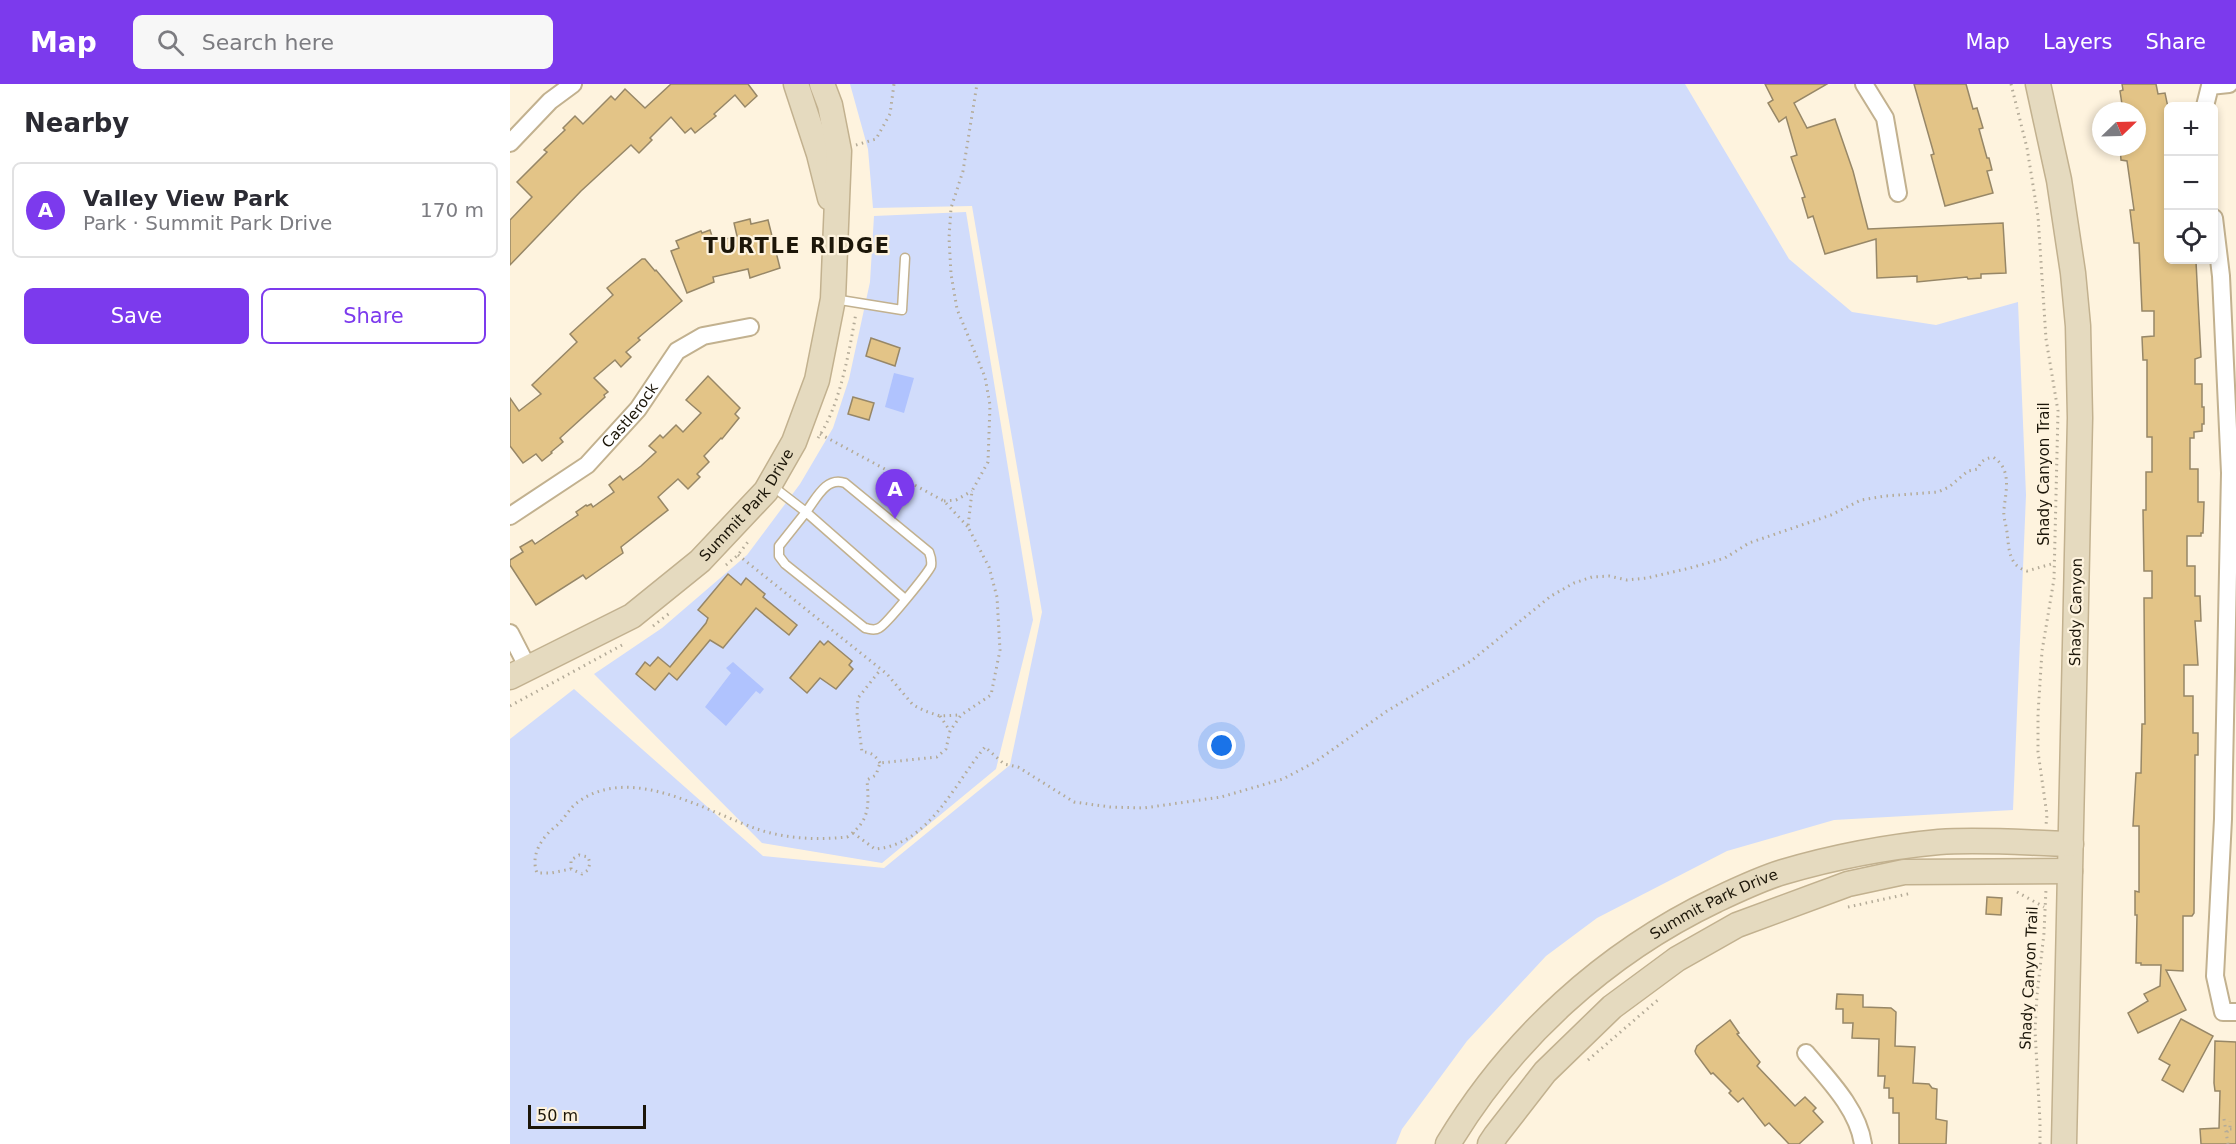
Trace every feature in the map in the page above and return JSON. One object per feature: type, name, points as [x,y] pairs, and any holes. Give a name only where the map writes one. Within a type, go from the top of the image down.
[{"type":"street","points":[[510,143],[550,101],[573,84]]},
{"type":"street","name":"Summit Park Drive","points":[[796,84],[819,154],[837,230]]},
{"type":"street","name":"Summit Park Drive","points":[[519,673],[632,616],[700,561],[766,491],[794,442],[817,380],[834,299],[839,150],[830,105],[822,84]]},
{"type":"street","points":[[1864,84],[1885,118],[1898,193]]},
{"type":"street","name":"Shady Canyon","points":[[2038,84],[2060,180],[2078,326],[2080,418],[2064,1144]]},
{"type":"street","points":[[2206,102],[2210,87],[2229,84]]},
{"type":"street","points":[[2218,233],[2229,276],[2233,473],[2229,819],[2215,976],[2229,1012]]},
{"type":"street","name":"Castlerock","points":[[510,516],[587,465],[638,409],[677,351],[704,336],[750,327]]},
{"type":"street","points":[[510,633],[519,673]]},
{"type":"street","name":"Summit Park Drive","points":[[1448,1144],[1484,1090],[1515,1052],[1576,990],[1641,942],[1682,916],[1781,873],[1881,849],[1950,842],[2071,844]]},
{"type":"street","name":"Summit Park Drive","points":[[1490,1144],[1545,1072],[1612,1007],[1677,959],[1737,926],[1848,884],[1904,872],[2070,871]]},
{"type":"street","points":[[1806,1053],[1833,1084],[1861,1129],[1863,1144]]},
{"type":"lane","points":[[834,299],[902,310],[905,258]]},
{"type":"lane","points":[[837,480],[844,483],[930,552],[932,560],[930,569],[882,627],[874,630],[865,627],[784,564],[779,556],[779,546],[806,512],[829,483],[837,480]]},
{"type":"lane","points":[[770,484],[806,512],[905,598]]},
{"type":"path","points":[[839,150],[876,139],[890,114],[894,84]]},
{"type":"path","points":[[968,527],[972,491],[988,462],[990,405],[985,377],[957,309],[951,274],[949,238],[951,208],[963,171],[977,84]]},
{"type":"path","name":"Shady Canyon Trail","points":[[2011,84],[2027,148],[2037,208],[2046,339],[2058,404],[2055,563],[2053,592],[2042,651],[2037,714],[2038,752],[2047,815],[2046,831]]},
{"type":"path","points":[[820,435],[944,501],[968,527],[989,567],[997,597],[1000,650],[991,695],[961,715],[950,731],[946,749],[937,757],[880,763]]},
{"type":"path","points":[[853,833],[875,849],[888,848],[907,838],[929,822],[985,747],[1004,764],[1018,767],[1074,802],[1110,807],[1144,808],[1221,797],[1283,779],[1315,762],[1422,689],[1471,661],[1551,596],[1574,583],[1592,577],[1609,576],[1627,580],[1647,578],[1725,558],[1749,543],[1831,515],[1861,500],[1938,492],[1949,488],[1968,471],[1978,469],[1985,459],[1993,457],[2004,467],[2007,486],[2004,519],[2011,559],[2026,571],[2055,563]]},
{"type":"path","points":[[944,501],[956,501],[972,491]]},
{"type":"path","points":[[738,555],[880,669],[913,705],[940,716],[961,715]]},
{"type":"path","points":[[880,669],[858,698],[857,713],[862,752],[870,752],[880,763]]},
{"type":"path","points":[[940,716],[950,731]]},
{"type":"path","points":[[571,869],[571,860],[579,855],[588,858],[590,863],[588,870],[582,874],[571,869],[537,873],[534,858],[542,840],[577,802],[600,792],[623,786],[656,790],[762,831],[823,840],[847,837],[866,817],[869,801],[867,780],[876,775],[880,763]]},
{"type":"path","name":"Shady Canyon Trail","points":[[2040,1144],[2036,1014],[2046,886]]},
{"type":"path","points":[[2013,890],[2044,907]]},
{"type":"path","points":[[1842,908],[1913,892]]},
{"type":"path","points":[[1583,1065],[1668,991]]},
{"type":"path","points":[[2224,1119],[2228,1131]]},
{"type":"path","points":[[2228,1144],[2230,1121]]},
{"type":"path","points":[[2228,1131],[2236,1129]]},
{"type":"shaded area","points":[[850,84],[1685,84],[1789,259],[1852,312],[1936,325],[2018,302],[2026,495],[2013,810],[1834,820],[1727,851],[1597,918],[1546,956],[1467,1041],[1402,1129],[1396,1144],[510,1144],[510,739],[574,689],[763,856],[884,868],[1010,765],[1042,612],[972,206],[873,208],[868,149]]},
{"type":"shaded area","points":[[966,212],[1033,620],[996,769],[882,863],[762,843],[594,674],[662,628],[747,555],[800,484],[833,428],[849,379],[870,282],[874,216]]},
{"type":"water","points":[[894,373],[914,378],[904,413],[885,407]]},
{"type":"water","points":[[733,662],[764,689],[760,694],[756,691],[726,726],[705,707],[731,673],[726,668]]},
{"type":"building","points":[[671,84],[748,84],[757,96],[745,107],[735,95],[714,114],[716,116],[695,133],[691,128],[685,133],[671,117],[639,153],[631,145],[581,191],[510,265],[510,220],[532,197],[517,182],[547,152],[544,150],[565,130],[563,128],[575,116],[583,124],[611,96],[615,100],[625,89],[645,108]]},
{"type":"building","points":[[1765,84],[1827,84],[1794,103],[1807,128],[1835,119],[1853,171],[1868,229],[2003,223],[2006,273],[1981,274],[1981,278],[1968,279],[1967,277],[1917,282],[1917,276],[1877,278],[1876,239],[1825,254],[1813,216],[1808,218],[1802,198],[1805,197],[1791,157],[1797,155],[1786,117],[1779,122],[1768,103],[1773,100]]},
{"type":"building","points":[[1914,84],[1966,84],[1973,109],[1977,108],[1983,128],[1979,129],[1992,170],[1987,171],[1993,193],[1945,206],[1931,155],[1934,154]]},
{"type":"building","points":[[2122,84],[2156,84],[2158,94],[2165,93],[2167,102],[2164,102],[2164,264],[2196,264],[2201,357],[2195,359],[2195,384],[2202,384],[2202,407],[2204,407],[2202,431],[2194,432],[2194,438],[2190,438],[2190,469],[2198,469],[2198,502],[2204,502],[2203,533],[2201,536],[2187,536],[2187,566],[2195,566],[2195,596],[2200,596],[2201,621],[2195,621],[2198,665],[2184,665],[2184,696],[2193,696],[2193,733],[2198,733],[2198,755],[2195,755],[2194,913],[2192,916],[2183,916],[2183,971],[2166,970],[2186,1010],[2138,1033],[2128,1013],[2148,1001],[2144,994],[2160,986],[2161,965],[2136,963],[2135,891],[2139,892],[2139,826],[2133,826],[2136,773],[2141,773],[2142,724],[2145,724],[2144,598],[2152,598],[2152,571],[2144,571],[2143,510],[2146,510],[2146,472],[2152,472],[2152,437],[2147,437],[2147,360],[2143,360],[2142,337],[2154,336],[2154,311],[2142,311],[2139,243],[2134,243],[2130,210],[2134,210],[2127,161],[2121,160],[2121,156],[2146,156],[2146,102],[2122,102],[2120,91],[2123,90]]},
{"type":"building","points":[[750,219],[751,224],[768,220],[780,268],[750,278],[748,269],[713,277],[714,282],[687,293],[671,251],[679,248],[676,241],[701,231],[702,233],[710,230],[714,242],[737,236],[734,223]]},
{"type":"building","points":[[642,259],[645,259],[656,270],[682,301],[638,338],[640,340],[626,352],[631,357],[621,367],[615,360],[594,378],[608,392],[560,438],[563,442],[542,461],[536,454],[523,463],[510,446],[510,398],[519,411],[541,394],[532,385],[577,342],[570,334],[613,295],[607,288]]},
{"type":"building","points":[[871,338],[900,348],[895,366],[866,356]]},
{"type":"building","points":[[708,376],[740,408],[735,414],[739,418],[704,456],[709,462],[697,474],[700,477],[688,489],[678,479],[658,497],[668,510],[621,547],[623,553],[586,579],[583,575],[536,605],[510,565],[510,560],[523,552],[520,547],[532,540],[535,544],[578,515],[576,512],[586,505],[591,504],[593,507],[614,492],[609,485],[620,476],[623,480],[656,452],[649,446],[660,435],[663,438],[676,425],[683,432],[701,413],[686,400]]},
{"type":"building","points":[[853,397],[874,403],[869,420],[848,414]]},
{"type":"building","points":[[728,574],[741,585],[746,578],[765,594],[763,597],[797,625],[789,635],[756,608],[723,648],[710,640],[677,680],[669,673],[655,690],[636,674],[645,662],[650,666],[658,657],[670,667],[706,623],[708,618],[698,610]]},
{"type":"building","points":[[820,641],[824,645],[828,641],[852,661],[849,665],[853,669],[836,689],[820,678],[807,693],[790,678]]},
{"type":"building","points":[[1987,897],[2002,898],[2001,915],[1986,914]]},
{"type":"building","points":[[1837,994],[1863,995],[1863,1007],[1891,1008],[1896,1012],[1895,1046],[1915,1047],[1913,1083],[1929,1084],[1932,1088],[1937,1089],[1936,1119],[1947,1121],[1946,1144],[1899,1144],[1899,1113],[1893,1113],[1893,1098],[1889,1098],[1889,1088],[1884,1088],[1885,1076],[1878,1076],[1879,1039],[1852,1038],[1853,1023],[1843,1023],[1843,1009],[1836,1009]]},
{"type":"building","points":[[2181,1019],[2213,1036],[2183,1092],[2162,1080],[2170,1065],[2159,1059]]},
{"type":"building","points":[[1730,1020],[1739,1033],[1737,1034],[1760,1062],[1757,1066],[1795,1106],[1805,1097],[1816,1108],[1813,1111],[1823,1122],[1799,1144],[1789,1144],[1769,1123],[1765,1126],[1743,1098],[1738,1102],[1729,1093],[1731,1091],[1713,1073],[1711,1074],[1696,1054],[1697,1046]]},
{"type":"building","points":[[2215,1041],[2236,1042],[2236,1144],[2201,1144],[2200,1129],[2219,1128],[2220,1091],[2215,1091],[2214,1083]]},
{"type":"place","name":"Valley View Park","points":[[895,519]]},
{"type":"district","name":"TURTLE RIDGE","points":[[797,246]]}]
